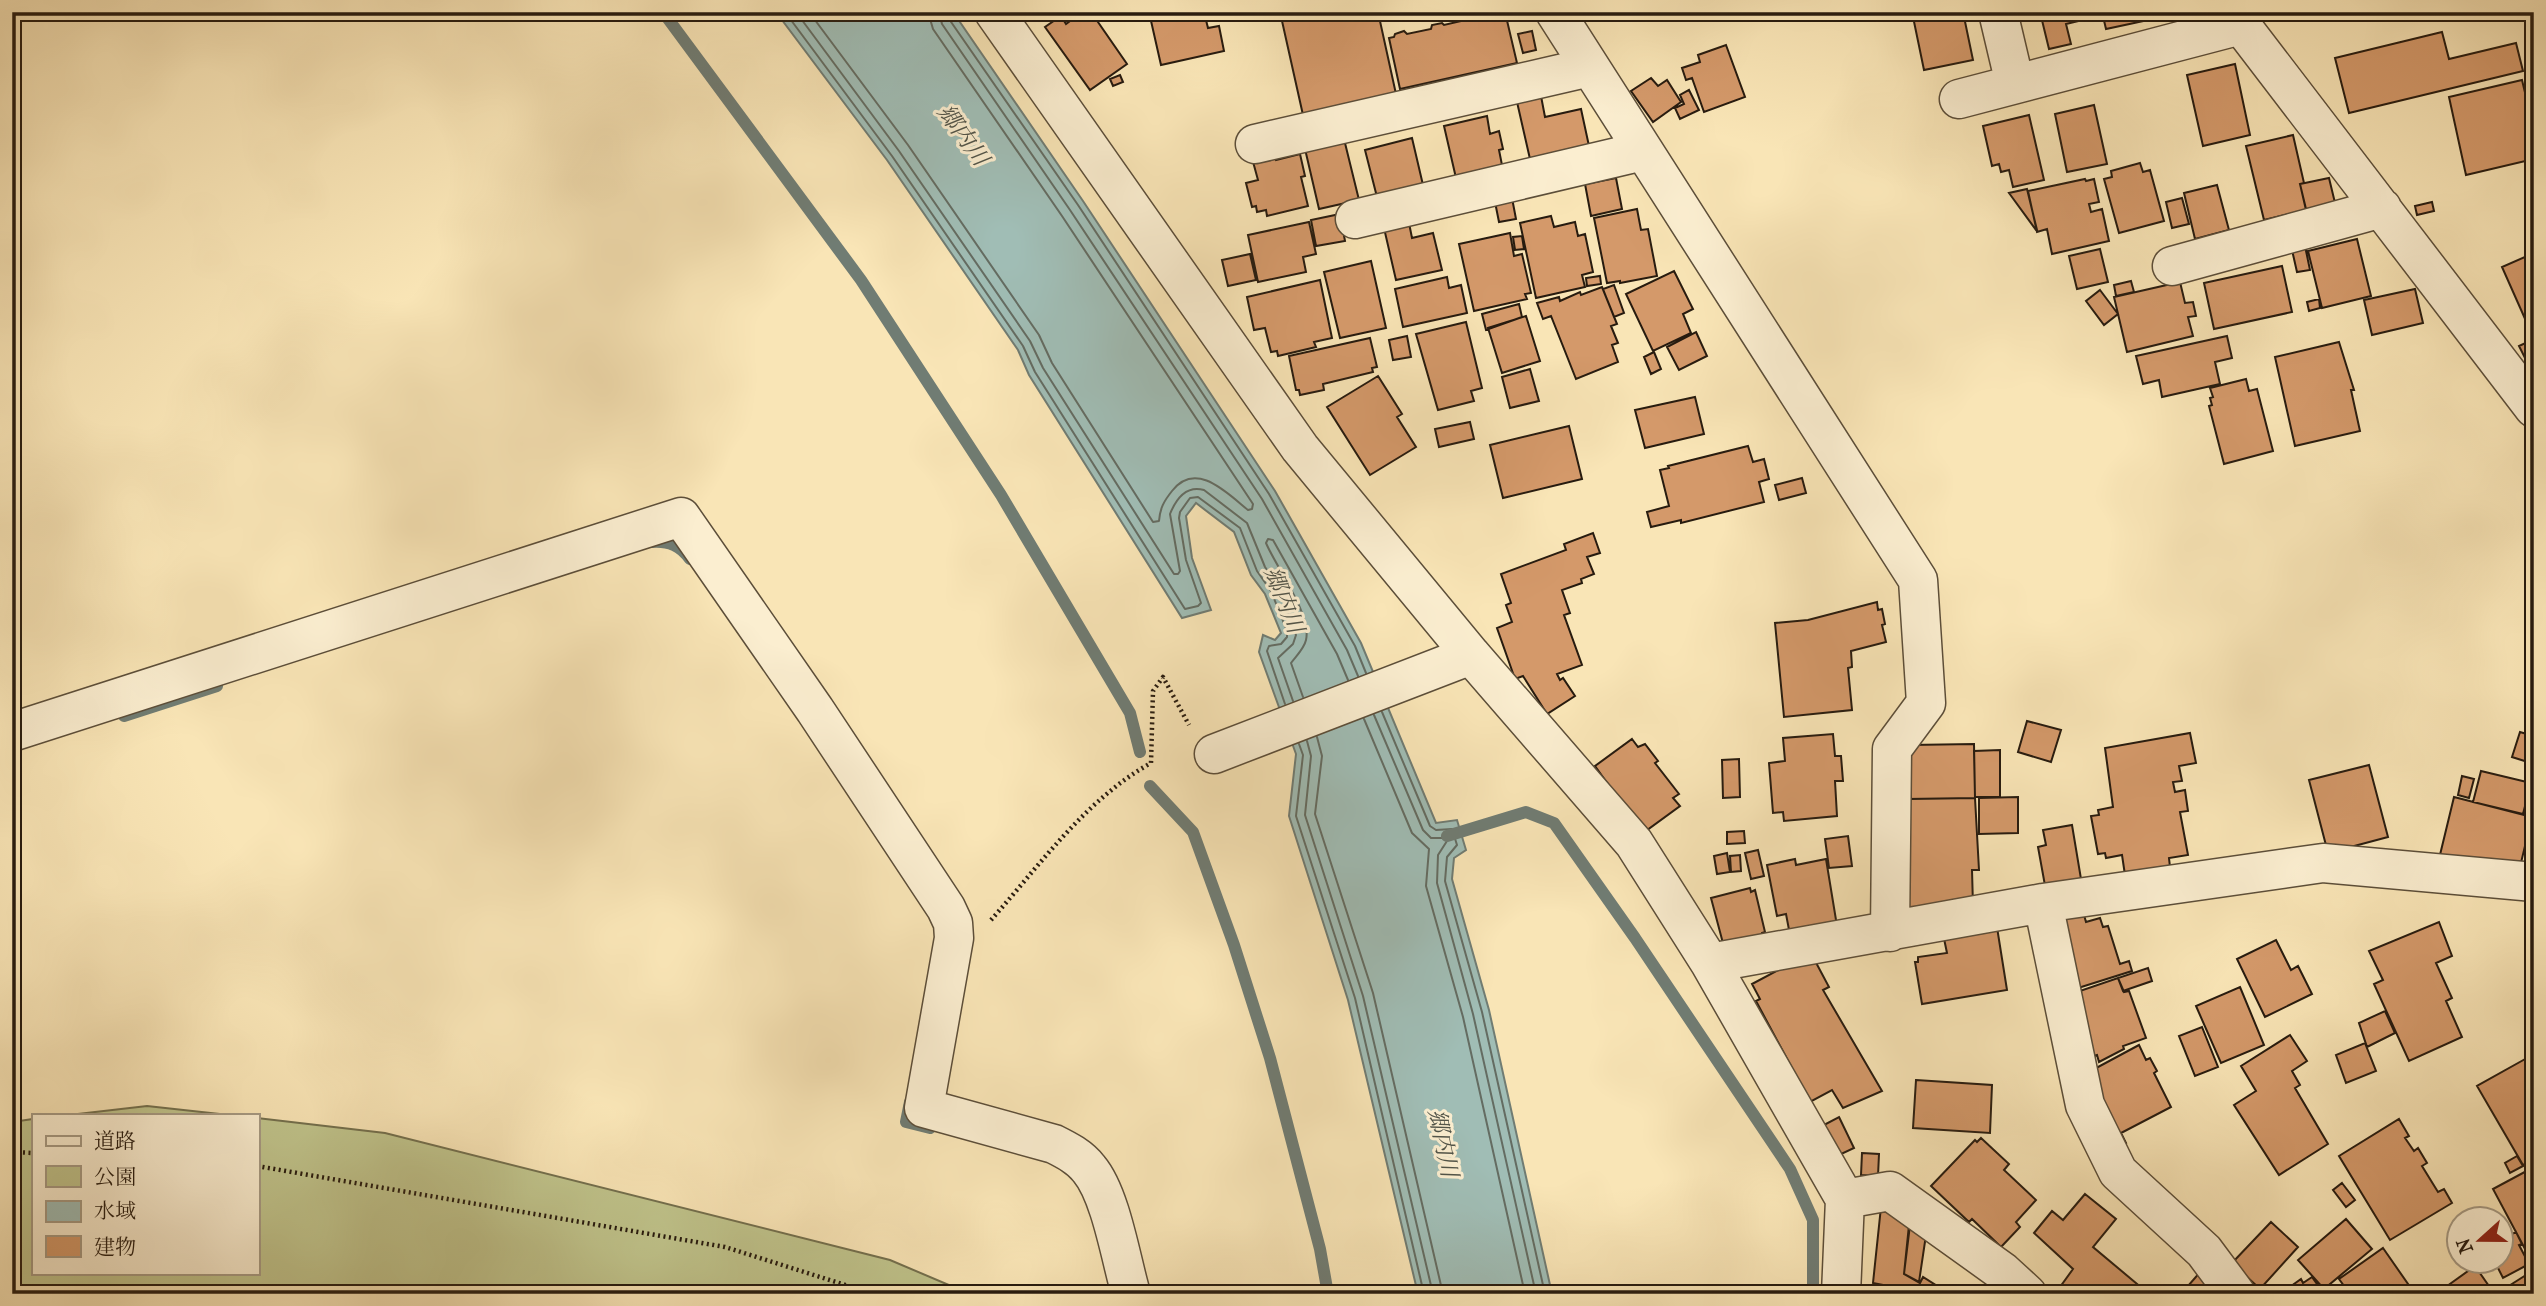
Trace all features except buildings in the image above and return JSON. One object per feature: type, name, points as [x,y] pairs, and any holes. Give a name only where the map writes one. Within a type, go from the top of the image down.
[{"type":"street","points":[[994,12],[1300,447],[1471,655],[1634,843],[1710,963],[1845,1199],[1841,1294]]},
{"type":"street","points":[[1555,12],[1918,580],[1926,703],[1892,749],[1890,932]]},
{"type":"street","points":[[1998,12],[2015,84]]},
{"type":"street","points":[[1959,99],[2236,19],[2534,408]]},
{"type":"street","points":[[1255,145],[1590,67]]},
{"type":"street","points":[[1355,219],[1643,152]]},
{"type":"street","points":[[2172,266],[2382,208]]},
{"type":"street","points":[[12,732],[681,517],[815,710],[953,923],[954,938],[924,1108],[1054,1144],[1090,1169],[1105,1198],[1130,1294]]},
{"type":"street","points":[[1214,754],[1471,655]]},
{"type":"street","points":[[1710,963],[2043,903],[2323,863],[2534,882]]},
{"type":"street","points":[[2043,903],[2085,1105],[2118,1172],[2204,1251],[2236,1294]]},
{"type":"street","points":[[1845,1199],[1890,1191],[2003,1272],[2027,1294]]},
{"type":"path","points":[[954,938],[982,930],[1088,810],[1124,778],[1151,763],[1153,691],[1163,677],[1207,757],[1214,754]]},
{"type":"path","points":[[12,1152],[32,1153]]},
{"type":"path","points":[[259,1166],[725,1247],[874,1294]]},
{"type":"green space","points":[[147,1106],[220,1114],[78,1114]]},
{"type":"green space","points":[[259,1118],[385,1133],[890,1260],[970,1294],[12,1294],[12,1122],[32,1119],[32,1274],[259,1274]]},
{"type":"water","name":"郷内川","points":[[776,12],[953,12],[1083,201],[1275,491],[1361,643],[1436,823],[1457,820],[1466,850],[1454,858],[1452,879],[1489,1010],[1552,1294],[1418,1294],[1348,1000],[1289,816],[1296,754],[1259,652],[1263,635],[1275,640],[1281,633],[1265,594],[1251,575],[1234,532],[1196,503],[1186,516],[1192,558],[1211,610],[1182,618],[1029,375],[1018,350],[887,160]]},
{"type":"waterway","points":[[663,12],[861,280],[1001,495],[1130,713],[1140,752]]},
{"type":"waterway","points":[[652,542],[674,545],[690,559]]},
{"type":"waterway","points":[[124,716],[217,686]]},
{"type":"waterway","points":[[1150,786],[1193,832],[1234,945],[1270,1058],[1320,1249],[1328,1294]]},
{"type":"waterway","points":[[1447,836],[1526,812],[1554,823],[1635,938],[1790,1169],[1813,1220],[1813,1294]]},
{"type":"waterway","points":[[910,1102],[906,1122],[930,1128]]}]
